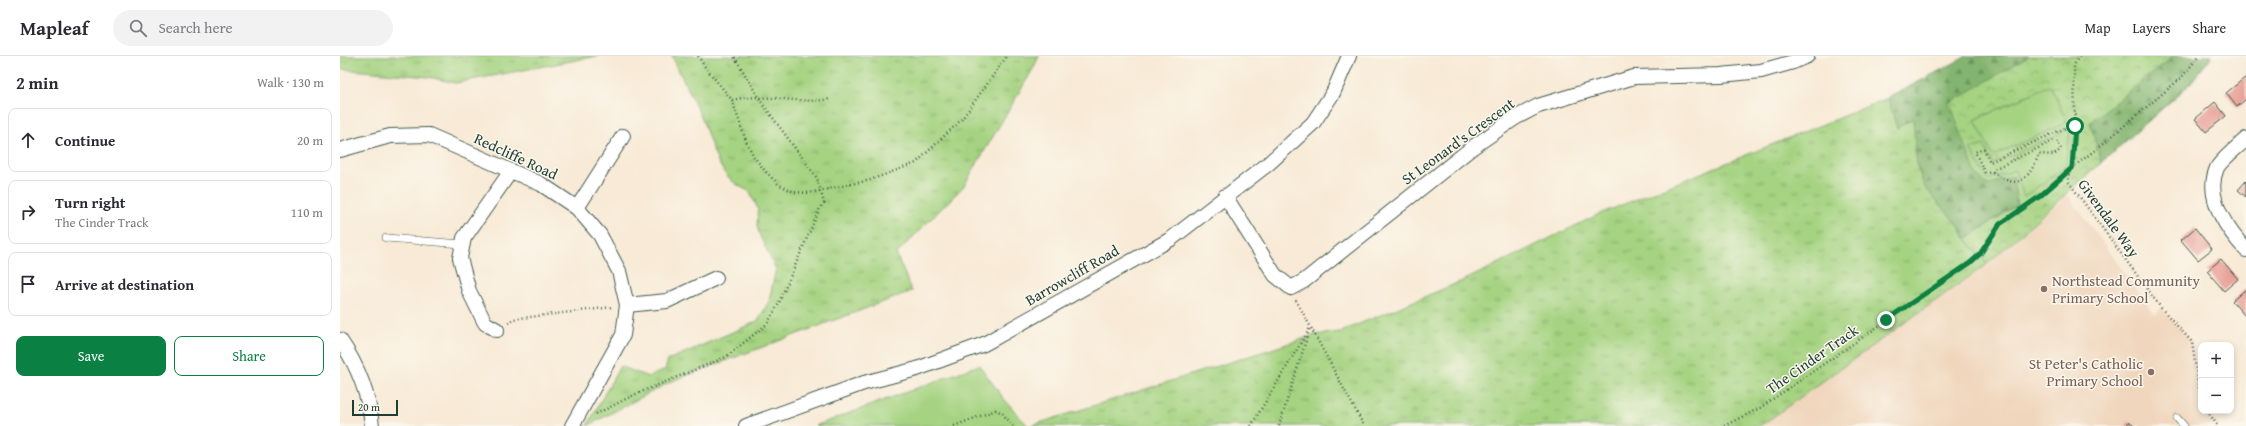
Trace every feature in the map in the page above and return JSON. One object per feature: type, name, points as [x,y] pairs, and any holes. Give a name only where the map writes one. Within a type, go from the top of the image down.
[{"type":"street","name":"Barrowcliff Road","points":[[746,426],[864,383],[917,369],[984,344],[1171,239],[1268,164],[1313,123],[1333,93],[1349,56]]},
{"type":"street","name":"St Leonard's Crescent","points":[[1291,288],[1304,282],[1473,147],[1515,118],[1538,106],[1634,78],[1722,75],[1761,71],[1793,62],[1807,56]]},
{"type":"street","name":"Redcliffe Road","points":[[340,150],[390,136],[429,135],[541,184],[578,208],[600,235],[619,271],[627,305],[623,334],[573,423]]},
{"type":"street","points":[[578,208],[623,136]]},
{"type":"street","points":[[2246,139],[2218,166],[2212,193],[2226,226],[2246,250]]},
{"type":"street","points":[[497,330],[485,323],[469,291],[460,258],[464,238],[511,171]]},
{"type":"street","points":[[1225,196],[1275,275],[1291,288]]},
{"type":"street","points":[[627,305],[667,301],[716,278]]},
{"type":"street","points":[[340,340],[356,366],[366,396],[372,426]]},
{"type":"lane","points":[[386,238],[462,244]]},
{"type":"lane","points":[[2177,418],[2184,426]]},
{"type":"path","points":[[698,56],[732,100],[746,141],[754,157],[778,184],[794,192],[822,191],[870,180],[916,164],[962,119],[1007,56]]},
{"type":"path","points":[[573,423],[585,420],[636,394],[726,357],[767,324],[778,305],[820,208],[824,203],[822,191],[817,178],[758,96],[734,56]]},
{"type":"path","points":[[2072,168],[2075,126],[2074,65],[2079,56]]},
{"type":"path","name":"The Cinder Track","points":[[1724,426],[1760,408],[1970,263],[1980,254],[2000,224],[2039,197],[2181,78],[2199,56]]},
{"type":"path","points":[[732,100],[758,96],[802,101],[830,99]]},
{"type":"path","points":[[1993,172],[1994,169],[2052,141],[2058,142],[2061,149],[2054,155],[2039,154],[2028,176],[2018,181],[2009,181],[1993,172],[1985,173],[1975,152],[1984,149],[1990,162],[2065,128],[2075,126]]},
{"type":"path","name":"Givendale Way","points":[[2072,168],[2068,181],[2161,308],[2192,342],[2198,383]]},
{"type":"path","points":[[1291,288],[1310,327],[1364,426]]},
{"type":"path","points":[[497,330],[513,320],[627,305]]},
{"type":"path","points":[[1251,426],[1310,327]]},
{"type":"path","points":[[1279,426],[1310,327]]},
{"type":"path","points":[[954,426],[996,410],[1002,412],[1013,426]]},
{"type":"path","points":[[2209,414],[2218,426]]},
{"type":"shaded area","name":"Northstead Community Primary School","points":[[2068,195],[2155,315],[2161,308],[2192,342],[2198,388],[2198,414],[2209,414],[2218,426],[1760,426],[1987,264]]},
{"type":"green space","points":[[340,56],[598,56],[455,83],[429,77],[340,69]]},
{"type":"green space","points":[[672,56],[1039,56],[1033,69],[963,187],[896,254],[912,291],[672,381],[587,426],[620,366],[648,377],[665,370],[668,360],[758,321],[769,301],[776,269],[760,236],[757,226],[758,209],[749,191],[729,178],[722,169],[717,160],[698,109]]},
{"type":"green space","points":[[1967,56],[2029,56],[2020,61],[1987,185],[2013,175],[2017,204],[1966,239],[1958,225],[1924,186],[1917,166],[1913,118],[1897,128],[1888,98]]},
{"type":"green space","points":[[2029,56],[2174,56],[2090,122],[2101,163],[1987,264],[1966,239],[2017,205],[2013,176],[1987,185],[1975,172],[1950,103]]},
{"type":"green space","points":[[2174,56],[2212,56],[2188,86],[2101,163],[2090,122]]},
{"type":"green space","points":[[2050,85],[2067,122],[1993,156],[1975,120]]},
{"type":"green space","points":[[1888,98],[1897,128],[1913,117],[1917,166],[1966,239],[1987,264],[1760,426],[1030,426],[1315,335],[1340,332],[1467,279],[1597,215]]},
{"type":"green space","points":[[2067,130],[2070,130],[2065,168],[2024,196],[2015,170],[1988,180],[1970,149],[1984,145],[1993,164]]},
{"type":"green space","points":[[979,365],[1004,399],[1028,426],[815,426]]},
{"type":"building","points":[[2246,77],[2246,99],[2237,107],[2226,93]]},
{"type":"building","points":[[2215,102],[2226,116],[2206,132],[2195,119]]},
{"type":"building","points":[[2246,181],[2246,197],[2238,190]]},
{"type":"building","points":[[2195,228],[2212,249],[2198,260],[2181,240]]},
{"type":"building","points":[[2221,259],[2238,279],[2224,291],[2207,271]]},
{"type":"building","points":[[2246,289],[2246,317],[2232,301]]},
{"type":"building","points":[[2129,422],[2134,426],[2125,426]]},
{"type":"place","name":"Northstead Community Primary School","points":[[2044,289]]},
{"type":"place","name":"St Peter's Catholic Primary School","points":[[2151,372]]},
{"type":"route","points":[[1886,320],[1970,263],[1980,254],[2000,224],[2039,197],[2072,168],[2075,126]]}]
